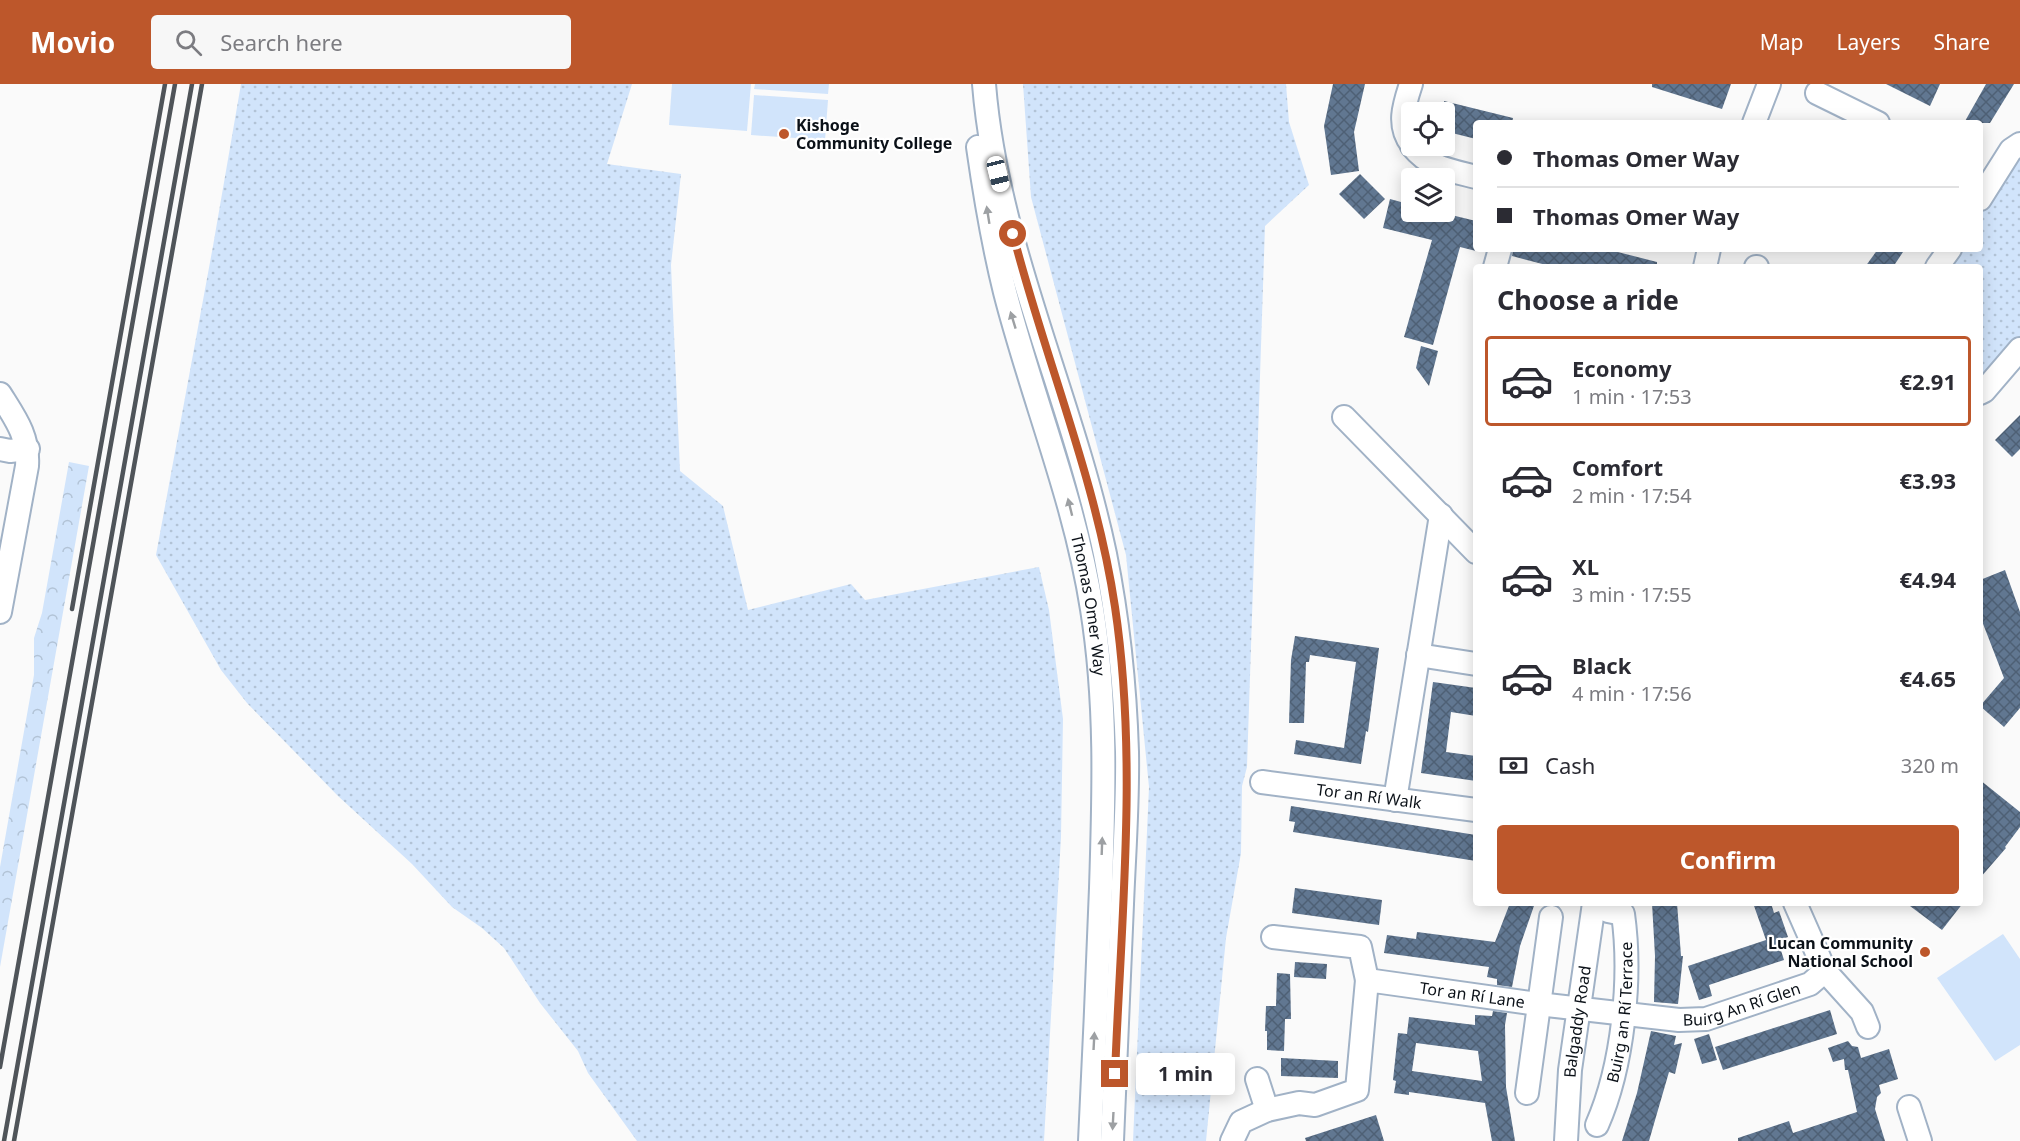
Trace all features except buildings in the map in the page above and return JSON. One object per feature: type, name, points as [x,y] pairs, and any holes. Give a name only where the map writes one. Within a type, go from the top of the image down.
[{"type":"street","name":"Thomas Omer Way","points":[[972,84],[977,140],[989,221],[1005,292],[1068,498],[1090,598],[1099,661],[1103,714],[1104,794],[1090,1141]]},
{"type":"street","name":"Thomas Omer Way","points":[[984,84],[990,139],[1027,288],[1090,494],[1104,552],[1121,659],[1127,794],[1112,1141]]},
{"type":"street","points":[[1406,102],[1411,84]]},
{"type":"street","points":[[1755,120],[1769,84]]},
{"type":"street","points":[[1817,93],[1872,120]]},
{"type":"street","points":[[1984,184],[2011,150],[2020,144]]},
{"type":"street","points":[[1420,156],[1437,167],[1473,176]]},
{"type":"street","points":[[1983,392],[2020,349]]},
{"type":"street","points":[[0,394],[22,430],[28,449],[27,466],[0,612]]},
{"type":"street","points":[[1344,417],[1473,549]]},
{"type":"street","points":[[0,449],[10,451],[28,449]]},
{"type":"street","points":[[1395,800],[1441,514]]},
{"type":"street","points":[[1418,655],[1473,664]]},
{"type":"street","name":"Tor an Rí Walk","points":[[1262,782],[1473,810]]},
{"type":"street","points":[[1796,906],[1825,971],[1862,1012],[1868,1027]]},
{"type":"street","name":"Balgaddy Road","points":[[1566,1141],[1570,1070],[1578,1008],[1601,907]]},
{"type":"street","name":"Buirg an Rí Terrace","points":[[1597,1125],[1606,1102],[1625,1014],[1626,937],[1623,914],[1601,907]]},
{"type":"street","points":[[1527,1093],[1551,917]]},
{"type":"street","points":[[1232,1141],[1241,1122],[1267,1110],[1299,1103],[1315,1105],[1357,1090],[1367,980],[1360,947],[1273,937]]},
{"type":"street","name":"Buirg An Rí Glen","points":[[1578,1008],[1679,1020],[1706,1019],[1810,984],[1825,971]]},
{"type":"street","name":"Tor an Rí Lane","points":[[1367,980],[1578,1008]]},
{"type":"street","points":[[1257,1079],[1267,1110]]},
{"type":"street","points":[[1909,1107],[1920,1141]]},
{"type":"green space","points":[[241,84],[632,84],[607,164],[681,174],[671,265],[680,471],[723,506],[748,610],[851,584],[865,600],[1039,567],[1049,610],[1063,719],[1061,837],[1044,1141],[637,1141],[588,1073],[578,1051],[540,1003],[504,948],[482,928],[452,907],[412,864],[338,796],[247,703],[221,670],[156,555]]},
{"type":"green space","points":[[672,84],[751,84],[747,131],[669,125]]},
{"type":"green space","points":[[755,84],[829,84],[828,94],[754,89]]},
{"type":"green space","points":[[1023,84],[1286,84],[1289,122],[1309,185],[1265,226],[1247,767],[1242,786],[1241,853],[1226,938],[1206,1141],[1133,1141],[1149,787],[1126,555],[1031,197]]},
{"type":"green space","points":[[754,95],[828,100],[825,140],[751,135]]},
{"type":"green space","points":[[2020,147],[2020,336],[1983,378],[1983,264],[1946,264],[1955,252],[1983,252],[1983,207]]},
{"type":"green space","points":[[69,462],[89,466],[0,967],[0,867],[34,675],[34,638],[42,613]]},
{"type":"green space","points":[[2003,934],[2020,959],[2020,1045],[1995,1061],[1937,978]]},
{"type":"railway","points":[[72,609],[165,84]]},
{"type":"railway","points":[[0,1067],[175,84]]},
{"type":"railway","points":[[4,1141],[192,84]]},
{"type":"railway","points":[[14,1141],[202,84]]},
{"type":"place","name":"Kishoge Community College","points":[[784,134]]},
{"type":"place","name":"Lucan Community National School","points":[[1925,952]]},
{"type":"route","points":[[1013,234],[1027,288],[1090,494],[1114,605],[1121,659],[1127,794],[1115,1074]]}]
